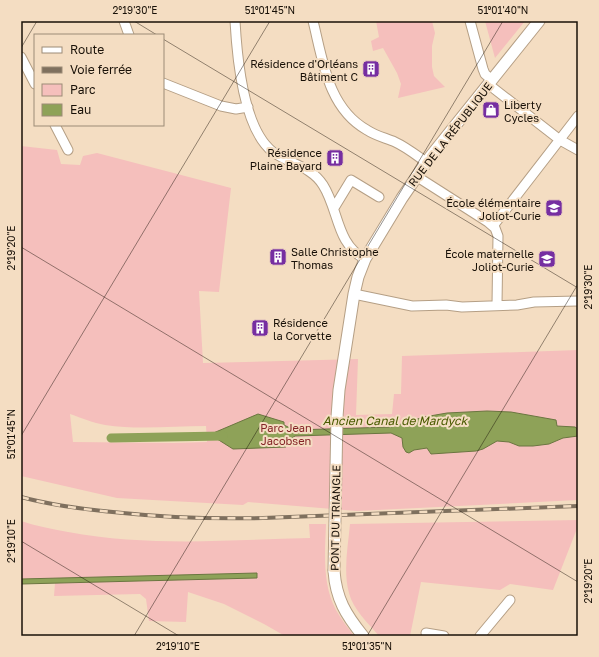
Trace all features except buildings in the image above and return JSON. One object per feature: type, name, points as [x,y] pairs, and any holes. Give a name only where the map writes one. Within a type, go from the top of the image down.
[{"type":"street","points":[[124,21],[129,34]]},
{"type":"street","points":[[235,21],[239,63],[248,107],[255,129],[264,144],[278,155],[299,165],[313,174],[323,185],[334,208],[346,243],[355,253],[365,259]]},
{"type":"street","points":[[312,21],[329,84],[335,99],[342,108],[353,120],[366,130],[401,145],[426,162]]},
{"type":"street","points":[[470,21],[482,69],[490,82],[560,140],[578,150]]},
{"type":"street","name":"RUE DE LA RÉPUBLIQUE","points":[[337,417],[339,390],[354,294],[358,277],[365,259],[426,162],[539,21]]},
{"type":"street","points":[[21,56],[34,82]]},
{"type":"street","points":[[164,83],[225,108],[236,109],[248,107]]},
{"type":"street","points":[[493,226],[578,116]]},
{"type":"street","points":[[56,126],[68,150]]},
{"type":"street","points":[[416,176],[493,226],[497,232],[497,306]]},
{"type":"street","points":[[334,208],[350,180],[379,197]]},
{"type":"street","points":[[354,294],[412,306],[497,306],[521,305],[534,302],[578,301]]},
{"type":"street","name":"PONT DU TRIANGLE","points":[[337,417],[335,583],[342,605],[350,620],[363,636]]},
{"type":"street","points":[[480,636],[510,600]]},
{"type":"street","points":[[426,633],[444,636]]},
{"type":"green space","points":[[376,21],[432,21],[435,33],[432,46],[432,67],[434,76],[445,87],[398,98],[401,84],[397,73],[383,48],[373,51],[371,41],[379,37]]},
{"type":"green space","points":[[485,21],[525,21],[495,58]]},
{"type":"green space","name":"Parc Jean Jacobsen","points":[[21,146],[57,150],[61,164],[80,165],[83,156],[97,153],[231,188],[219,292],[199,291],[203,363],[358,359],[356,415],[392,414],[394,394],[401,394],[402,356],[578,350],[578,500],[357,511],[248,502],[243,505],[117,498],[21,476]],"holes":[[[70,414],[92,422],[117,426],[143,428],[206,426],[207,442],[73,442]]]},
{"type":"green space","points":[[578,520],[578,526],[553,590],[510,584],[500,590],[421,582],[410,636],[379,636],[357,610],[349,593],[346,567],[350,524]]},
{"type":"green space","points":[[21,521],[50,529],[98,537],[159,541],[310,538],[309,524],[326,524],[325,568],[328,590],[336,610],[354,636],[285,636],[224,604],[188,592],[186,622],[149,621],[146,599],[140,594],[54,596],[55,583],[256,578],[257,573],[21,579]]},
{"type":"water","points":[[487,411],[511,412],[556,420],[557,426],[575,427],[578,429],[578,436],[563,438],[549,444],[533,446],[519,446],[509,442],[497,441],[483,449],[476,451],[431,454],[427,448],[414,450],[409,453],[406,452],[403,447],[402,438],[391,433],[295,436],[286,442],[286,447],[233,449],[214,437],[211,437],[211,434],[258,414],[284,422],[284,425],[294,430],[391,427],[424,417],[447,413]]},
{"type":"water","points":[[257,573],[257,578],[21,584],[21,579]]},
{"type":"waterway","points":[[111,438],[223,436]]},
{"type":"railway","points":[[21,497],[59,505],[97,510],[158,516],[210,518],[263,518],[578,506]]},
{"type":"place","name":"Résidence d'Orléans Bâtiment C","points":[[371,69]]},
{"type":"place","name":"Liberty Cycles","points":[[491,110]]},
{"type":"place","name":"Résidence Plaine Bayard","points":[[335,158]]},
{"type":"place","name":"École élémentaire Joliot-Curie","points":[[554,208]]},
{"type":"place","name":"Salle Christophe Thomas","points":[[278,257]]},
{"type":"place","name":"École maternelle Joliot-Curie","points":[[547,259]]},
{"type":"place","name":"Résidence la Corvette","points":[[260,328]]},
{"type":"water label","name":"Ancien Canal de Mardyck","points":[[395,420]]}]
